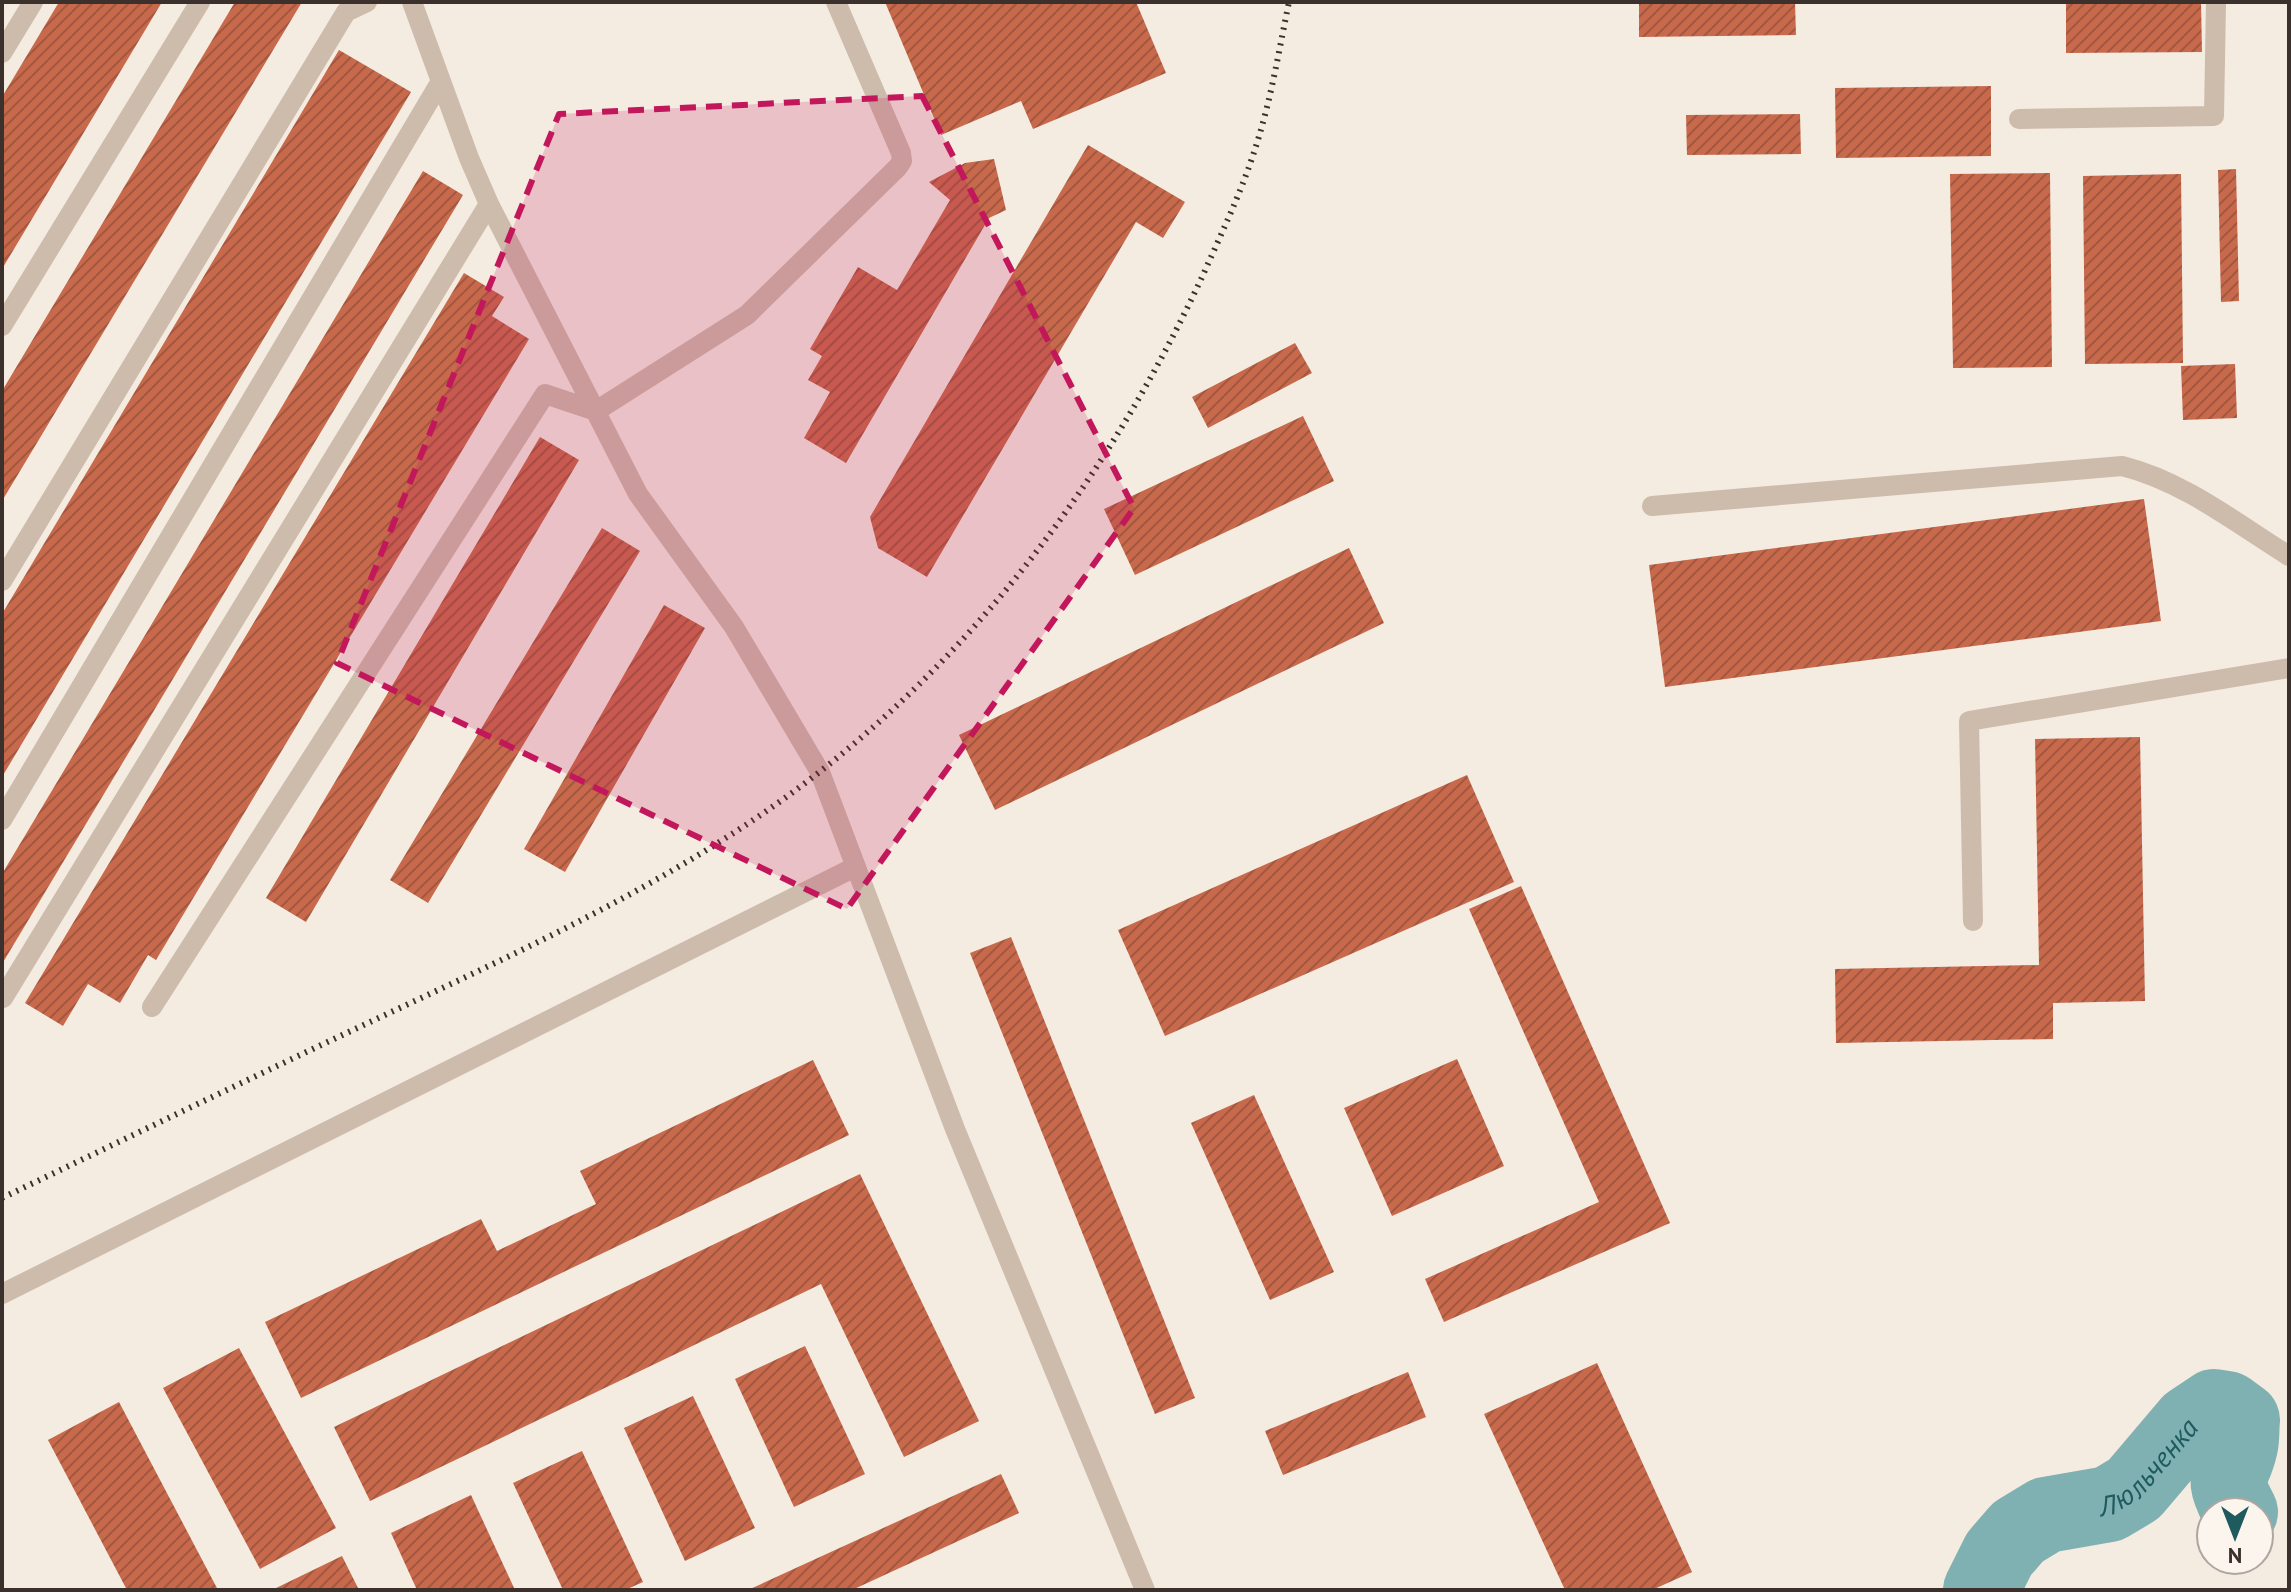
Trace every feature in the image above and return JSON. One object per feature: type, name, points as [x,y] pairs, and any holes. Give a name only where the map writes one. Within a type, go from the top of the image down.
[{"type":"lane","points":[[2,53],[33,2]]},
{"type":"lane","points":[[2,326],[200,2]]},
{"type":"lane","points":[[2,581],[346,12],[367,2]]},
{"type":"lane","points":[[412,2],[489,204],[638,494],[734,627],[820,772],[955,1129],[1145,1590]]},
{"type":"lane","points":[[596,411],[747,315],[902,161],[836,2]]},
{"type":"lane","points":[[2019,119],[2214,116],[2216,2]]},
{"type":"lane","points":[[2,820],[441,81]]},
{"type":"lane","points":[[3,998],[489,204]]},
{"type":"lane","points":[[152,1007],[545,394],[596,411]]},
{"type":"lane","points":[[1652,506],[2122,466],[2174,485],[2289,556]]},
{"type":"lane","points":[[1973,921],[1969,721],[2289,668]]},
{"type":"lane","points":[[2,1294],[855,867]]},
{"type":"highlighted area","points":[[922,96],[1134,508],[847,909],[337,663],[559,114]]},
{"type":"building","points":[[59,2],[162,2],[2,269],[2,97]]},
{"type":"building","points":[[235,2],[302,2],[2,501],[2,391]]},
{"type":"building","points":[[885,2],[1136,2],[1166,73],[1033,129],[1021,101],[941,135]]},
{"type":"building","points":[[1639,2],[1795,2],[1796,35],[1639,37]]},
{"type":"building","points":[[2066,2],[2201,2],[2202,52],[2066,53]]},
{"type":"building","points":[[339,50],[411,92],[2,777],[2,614]]},
{"type":"building","points":[[1991,86],[1991,156],[1836,158],[1835,88]]},
{"type":"building","points":[[1800,114],[1801,154],[1687,155],[1686,115]]},
{"type":"building","points":[[1088,145],[1185,202],[1163,238],[1136,222],[927,577],[878,548],[870,517]]},
{"type":"building","points":[[994,159],[1006,210],[989,218],[846,463],[804,438],[830,392],[808,380],[822,356],[810,349],[858,267],[897,290],[950,200],[929,182],[965,163]]},
{"type":"building","points":[[2236,169],[2239,301],[2221,302],[2218,170]]},
{"type":"building","points":[[423,171],[463,195],[2,964],[2,874]]},
{"type":"building","points":[[2050,173],[2052,367],[1953,368],[1950,174]]},
{"type":"building","points":[[2181,174],[2183,363],[2085,364],[2083,176]]},
{"type":"building","points":[[464,273],[504,297],[492,316],[529,339],[156,960],[148,955],[120,1003],[88,984],[63,1026],[25,1003]]},
{"type":"building","points":[[1295,343],[1312,373],[1208,428],[1192,397]]},
{"type":"building","points":[[2235,364],[2237,418],[2183,420],[2181,366]]},
{"type":"building","points":[[1303,416],[1334,481],[1135,575],[1104,509]]},
{"type":"building","points":[[540,437],[579,460],[306,922],[266,898]]},
{"type":"building","points":[[2144,499],[2161,621],[1665,687],[1649,565]]},
{"type":"building","points":[[602,528],[640,551],[428,903],[390,880]]},
{"type":"building","points":[[1349,548],[1384,623],[995,810],[959,735]]},
{"type":"building","points":[[664,605],[705,628],[565,872],[524,849]]},
{"type":"building","points":[[2140,737],[2145,1001],[2053,1003],[2053,1039],[1836,1043],[1835,969],[2039,965],[2035,739]]},
{"type":"building","points":[[1467,775],[1514,882],[1165,1036],[1118,930]]},
{"type":"building","points":[[1521,886],[1670,1223],[1444,1322],[1425,1279],[1599,1202],[1469,909]]},
{"type":"building","points":[[1011,937],[1195,1398],[1155,1414],[970,953]]},
{"type":"building","points":[[1457,1059],[1504,1166],[1392,1216],[1344,1108]]},
{"type":"building","points":[[813,1060],[849,1135],[301,1398],[265,1322],[481,1219],[497,1251],[596,1204],[580,1171]]},
{"type":"building","points":[[1254,1095],[1334,1272],[1270,1300],[1191,1123]]},
{"type":"building","points":[[860,1174],[979,1421],[904,1457],[821,1284],[370,1501],[334,1427]]},
{"type":"building","points":[[805,1346],[865,1474],[794,1507],[735,1379]]},
{"type":"building","points":[[239,1348],[336,1528],[260,1569],[163,1388]]},
{"type":"building","points":[[1597,1363],[1692,1572],[1652,1590],[1565,1590],[1484,1414]]},
{"type":"building","points":[[1408,1372],[1426,1417],[1283,1475],[1265,1431]]},
{"type":"building","points":[[693,1396],[755,1528],[685,1561],[624,1428]]},
{"type":"building","points":[[119,1402],[218,1590],[127,1590],[48,1440]]},
{"type":"building","points":[[582,1451],[643,1582],[625,1590],[563,1590],[513,1483]]},
{"type":"building","points":[[1001,1474],[1019,1513],[852,1590],[748,1590]]},
{"type":"building","points":[[471,1495],[515,1590],[417,1590],[391,1533]]},
{"type":"building","points":[[342,1556],[359,1590],[272,1590]]},
{"type":"waterway","name":"Люльченка","points":[[1981,1590],[1999,1554],[2018,1532],[2046,1515],[2109,1504],[2134,1489],[2190,1423],[2214,1407],[2227,1409],[2242,1420],[2240,1446],[2229,1478],[2233,1496]]},
{"type":"railway","points":[[2,1198],[595,913],[713,846],[769,809],[883,719],[939,664],[1042,545],[1087,481],[1168,346],[1203,275],[1256,146],[1289,2]]}]
